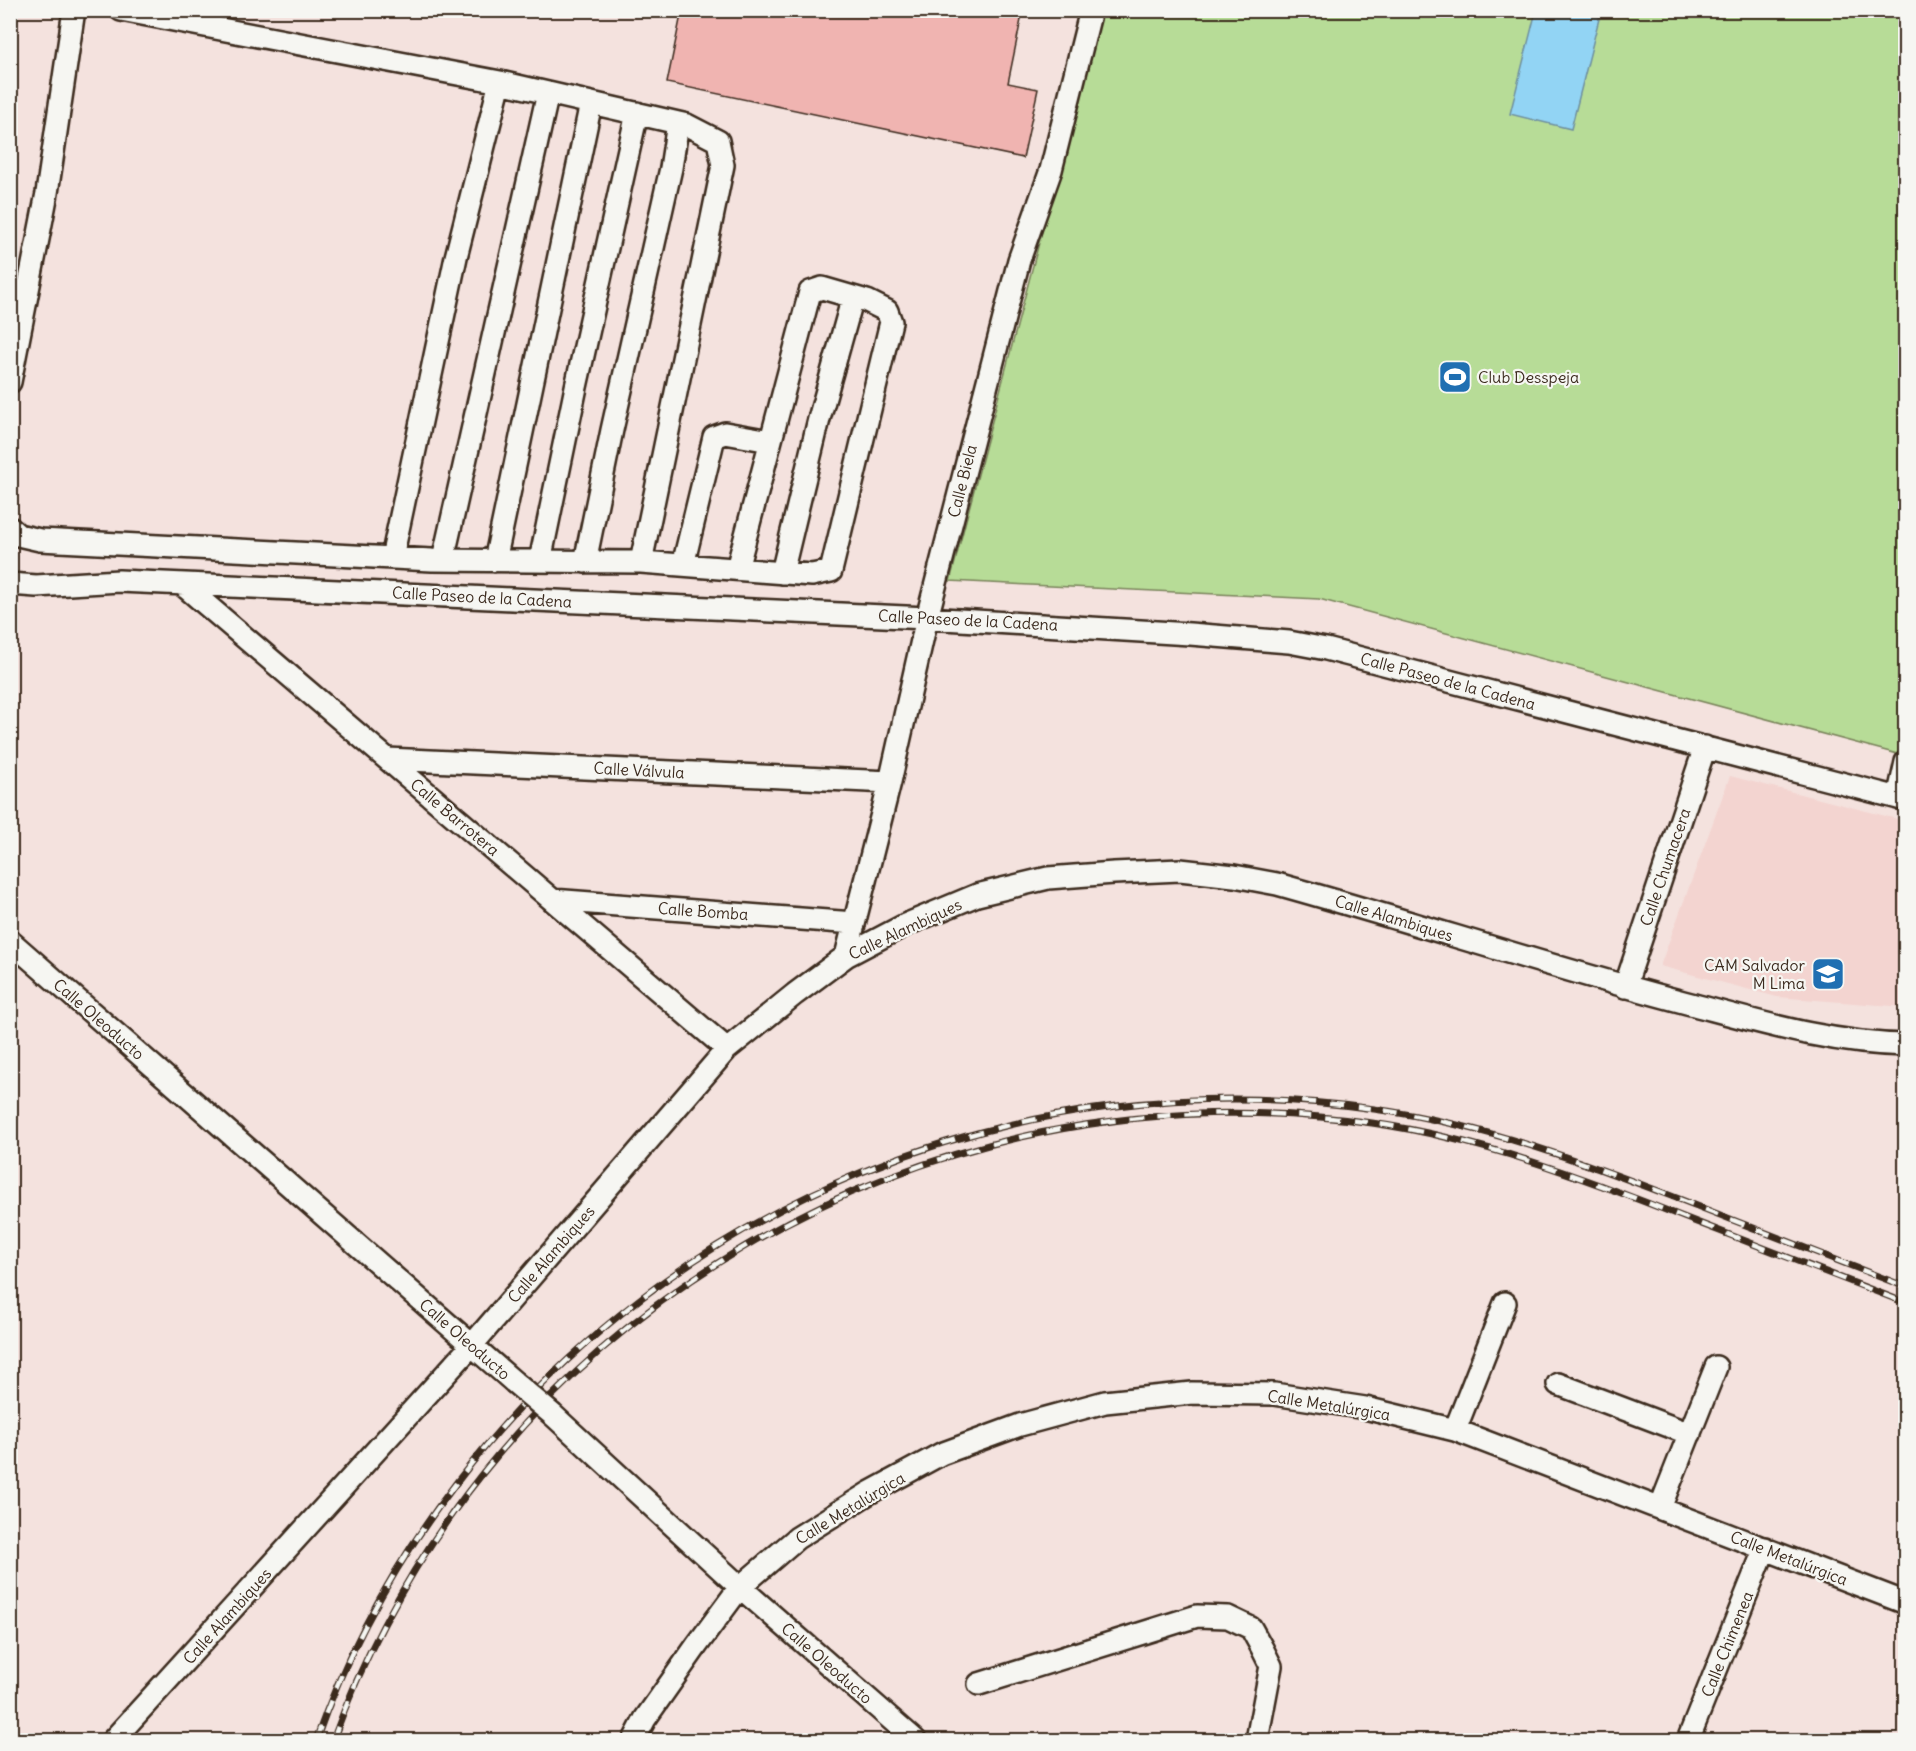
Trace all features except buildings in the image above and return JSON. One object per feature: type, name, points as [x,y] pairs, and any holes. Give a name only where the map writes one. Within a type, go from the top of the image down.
[{"type":"street","points":[[10,382],[47,193],[74,10]]},
{"type":"street","points":[[121,10],[500,82],[687,125],[718,141],[723,165],[641,562]]},
{"type":"street","name":"Calle Biela","points":[[846,956],[890,782],[927,618],[1018,260],[1051,170],[1091,10]]},
{"type":"street","points":[[392,558],[456,257],[500,82]]},
{"type":"street","points":[[443,560],[548,93]]},
{"type":"street","points":[[495,561],[591,103]]},
{"type":"street","points":[[540,561],[637,113]]},
{"type":"street","points":[[585,561],[671,168],[678,123]]},
{"type":"street","points":[[10,528],[18,536],[40,540],[443,560],[641,562],[812,575],[831,571],[891,322],[887,311],[867,301],[822,288],[810,292],[737,569]]},
{"type":"street","points":[[782,573],[819,419],[853,297]]},
{"type":"street","points":[[683,565],[714,437],[724,433],[770,441]]},
{"type":"street","name":"Calle Paseo de la Cadena","points":[[10,584],[36,586],[119,581],[927,618],[1190,634],[1298,644],[1326,649],[1902,799]]},
{"type":"street","name":"Calle Barrotera","points":[[182,584],[727,1050]]},
{"type":"street","name":"Calle Chumacera","points":[[1625,987],[1706,747]]},
{"type":"street","name":"Calle Válvula","points":[[387,759],[890,782]]},
{"type":"street","points":[[1902,799],[1905,762]]},
{"type":"street","name":"Calle Alambiques","points":[[113,1740],[472,1346],[727,1050],[846,956],[905,925],[977,895],[1048,878],[1114,873],[1180,870],[1234,876],[1277,884],[1625,987],[1784,1029],[1841,1039],[1905,1045]]},
{"type":"street","name":"Calle Bomba","points":[[552,900],[854,923]]},
{"type":"street","name":"Calle Oleoducto","points":[[10,941],[553,1415],[740,1587],[915,1740]]},
{"type":"street","points":[[1455,1430],[1505,1303]]},
{"type":"street","points":[[1660,1508],[1716,1367]]},
{"type":"street","points":[[1558,1384],[1690,1434]]},
{"type":"street","name":"Calle Metalúrgica","points":[[634,1740],[645,1719],[696,1645],[740,1587],[797,1538],[869,1493],[941,1454],[1020,1425],[1105,1402],[1192,1393],[1274,1394],[1365,1408],[1455,1430],[1905,1603]]},
{"type":"street","name":"Calle Chimenea","points":[[1688,1740],[1765,1548]]},
{"type":"street","points":[[979,1684],[1197,1616],[1228,1617],[1251,1628],[1271,1666],[1257,1740]]},
{"type":"shaded area","points":[[1730,776],[1905,821],[1905,1007],[1777,997],[1660,966]]},
{"type":"green space","name":"Club Desspeja","points":[[1100,11],[1905,11],[1905,756],[1319,599],[950,581]]},
{"type":"water","points":[[1536,11],[1601,11],[1571,129],[1510,114]]},
{"type":"railway","points":[[316,1740],[359,1639],[414,1542],[457,1482],[544,1383],[642,1298],[749,1227],[864,1171],[986,1131],[1113,1107],[1243,1099],[1374,1109],[1496,1135],[1575,1160],[1906,1287]]},
{"type":"railway","points":[[333,1740],[404,1589],[498,1455],[612,1341],[743,1248],[887,1178],[1042,1132],[1205,1114],[1372,1123],[1412,1130],[1492,1149],[1571,1175],[1906,1303]]},
{"type":"place","name":"Club Desspeja","points":[[1455,377]]},
{"type":"place","name":"CAM Salvador M Lima","points":[[1828,974]]}]
